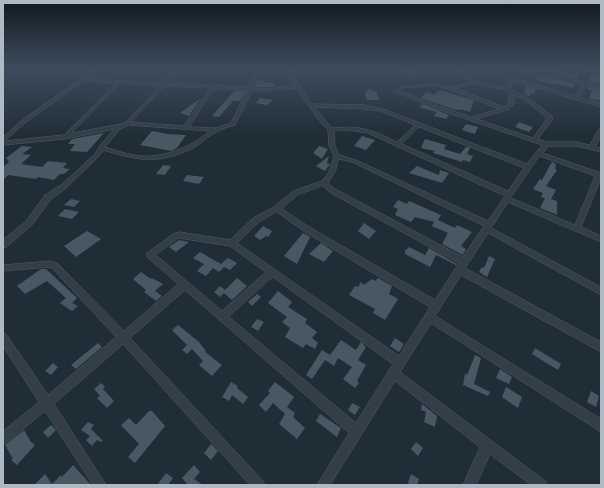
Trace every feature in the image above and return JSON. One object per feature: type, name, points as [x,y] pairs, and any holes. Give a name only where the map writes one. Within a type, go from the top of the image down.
[{"type":"street","points":[[3,141],[29,118],[67,92]]},
{"type":"street","points":[[65,137],[110,92]]},
{"type":"street","points":[[3,245],[29,224],[48,197],[63,187],[97,155],[105,143],[121,126],[128,122],[157,92]]},
{"type":"street","points":[[186,128],[210,92]]},
{"type":"street","points":[[128,122],[215,130],[233,124],[250,92]]},
{"type":"street","points":[[232,243],[256,220],[277,209],[295,193],[324,183],[332,172],[337,156],[332,146],[331,130],[301,92]]},
{"type":"street","points":[[400,92],[472,119],[546,144],[562,143],[592,147],[601,150]]},
{"type":"street","points":[[460,92],[504,109]]},
{"type":"street","points":[[472,119],[504,109],[510,104],[511,92]]},
{"type":"street","points":[[515,92],[522,95],[549,116],[549,120],[534,140]]},
{"type":"street","points":[[556,92],[601,105]]},
{"type":"street","points":[[577,98],[580,92]]},
{"type":"street","points":[[310,105],[376,108],[528,167]]},
{"type":"street","points":[[398,144],[418,125]]},
{"type":"street","points":[[3,141],[65,137],[121,126]]},
{"type":"street","points":[[331,130],[358,129],[369,131],[601,240]]},
{"type":"street","points":[[102,148],[133,157],[152,158],[185,149],[207,137],[215,130]]},
{"type":"street","points":[[592,147],[601,130]]},
{"type":"street","points":[[324,485],[462,266],[528,167],[546,144]]},
{"type":"street","points":[[538,153],[600,176],[577,229]]},
{"type":"street","points":[[337,156],[354,160],[488,227],[601,291]]},
{"type":"street","points":[[324,183],[333,191],[363,207],[601,347]]},
{"type":"street","points":[[277,209],[308,230],[436,306]]},
{"type":"street","points":[[357,432],[222,316],[150,257],[151,253],[176,236],[180,235],[232,243],[400,363]]},
{"type":"street","points":[[3,268],[50,264],[56,266],[124,337],[255,483]]},
{"type":"street","points":[[222,316],[272,272]]},
{"type":"street","points":[[3,438],[47,403],[184,285]]},
{"type":"street","points":[[429,317],[601,426]]},
{"type":"street","points":[[3,338],[100,485]]},
{"type":"street","points":[[394,374],[487,446],[541,485]]},
{"type":"street","points":[[469,485],[487,446]]},
{"type":"building","points":[[233,92],[245,92],[240,101],[233,101],[219,117],[212,116]]},
{"type":"building","points":[[366,92],[377,92],[379,100],[367,100],[365,94]]},
{"type":"building","points":[[426,92],[434,95],[437,92],[445,92],[474,100],[470,112],[461,109],[453,109],[421,98]]},
{"type":"building","points":[[535,92],[534,94],[532,93],[529,96],[524,93]]},
{"type":"building","points":[[591,92],[601,92],[601,101],[589,98]]},
{"type":"building","points":[[201,98],[189,116],[180,113]]},
{"type":"building","points":[[260,98],[273,100],[267,105],[256,103]]},
{"type":"building","points":[[422,104],[449,115],[446,119],[434,116],[437,112],[419,107]]},
{"type":"building","points":[[519,122],[533,127],[529,132],[515,127]]},
{"type":"building","points":[[466,124],[478,127],[475,134],[462,130]]},
{"type":"building","points":[[152,131],[186,135],[177,148],[171,151],[140,145]]},
{"type":"building","points":[[104,133],[87,152],[70,151],[75,144],[68,144],[72,139]]},
{"type":"building","points":[[362,136],[375,140],[366,150],[354,146]]},
{"type":"building","points":[[425,139],[446,145],[444,149],[460,154],[466,147],[470,148],[467,154],[473,156],[470,162],[463,160],[462,162],[433,153],[435,151],[421,148]]},
{"type":"building","points":[[22,146],[32,147],[22,154],[31,155],[21,164],[42,167],[48,161],[67,163],[63,168],[70,169],[64,174],[60,174],[54,180],[38,177],[36,179],[8,175],[3,180],[3,167],[9,162],[6,158]]},
{"type":"building","points":[[319,146],[328,149],[322,159],[313,153]]},
{"type":"building","points":[[329,156],[327,163],[330,164],[325,171],[316,166]]},
{"type":"building","points":[[552,162],[556,164],[555,169],[557,170],[546,186],[556,190],[551,199],[557,201],[557,215],[540,208],[545,198],[541,197],[543,193],[533,189],[540,179],[542,180]]},
{"type":"building","points":[[163,165],[171,166],[165,175],[156,174]]},
{"type":"building","points":[[417,166],[439,175],[440,170],[449,173],[442,183],[409,173]]},
{"type":"building","points":[[187,175],[204,177],[199,184],[183,181]]},
{"type":"building","points":[[71,199],[80,201],[74,207],[64,205]]},
{"type":"building","points":[[398,200],[407,204],[409,201],[441,215],[438,220],[455,228],[457,225],[472,232],[461,246],[466,249],[463,255],[442,244],[448,233],[432,226],[434,222],[415,217],[411,222],[395,215],[398,209],[393,207]]},
{"type":"building","points":[[65,209],[79,212],[72,219],[58,216]]},
{"type":"building","points":[[364,223],[376,231],[369,239],[358,231]]},
{"type":"building","points":[[263,226],[272,231],[268,237],[266,236],[260,240],[254,236]]},
{"type":"building","points":[[87,231],[101,239],[76,257],[64,246]]},
{"type":"building","points":[[303,233],[310,237],[297,264],[284,256]]},
{"type":"building","points":[[179,240],[189,242],[176,252],[169,247]]},
{"type":"building","points":[[321,243],[333,251],[324,262],[309,254]]},
{"type":"building","points":[[409,247],[425,255],[429,248],[457,264],[456,265],[436,255],[430,267],[405,254],[405,251]]},
{"type":"building","points":[[200,252],[221,264],[228,258],[237,263],[230,270],[224,267],[219,272],[213,268],[206,276],[197,271],[204,264],[193,258]]},
{"type":"building","points":[[489,256],[495,259],[487,277],[479,272],[482,267],[484,268]]},
{"type":"building","points":[[41,269],[46,269],[77,298],[72,303],[78,306],[72,311],[60,303],[66,298],[47,281],[25,294],[17,286]]},
{"type":"building","points":[[141,272],[151,279],[152,278],[163,284],[155,291],[162,296],[156,301],[144,292],[146,290],[133,279]]},
{"type":"building","points":[[237,278],[247,286],[232,300],[224,293],[220,297],[214,292],[220,286],[225,290]]},
{"type":"building","points":[[378,278],[392,286],[389,294],[398,299],[385,320],[373,313],[375,309],[349,295],[355,286],[358,287],[361,282],[364,285],[372,279],[375,281]]},
{"type":"building","points":[[278,291],[292,302],[288,307],[307,319],[305,323],[317,332],[312,338],[318,343],[315,349],[306,344],[303,348],[285,337],[290,328],[282,322],[287,317],[268,303]]},
{"type":"building","points":[[257,294],[261,297],[252,306],[248,302]]},
{"type":"building","points":[[257,319],[264,322],[258,331],[251,327]]},
{"type":"building","points":[[178,325],[199,342],[206,351],[205,352],[222,365],[212,376],[199,365],[203,361],[192,349],[187,354],[182,350],[187,345],[172,330]]},
{"type":"building","points":[[395,338],[404,344],[399,352],[390,346]]},
{"type":"building","points":[[341,340],[356,350],[361,342],[366,347],[358,360],[366,365],[357,381],[359,383],[355,388],[343,379],[352,367],[338,358],[334,366],[325,360],[312,379],[306,375],[322,350],[330,355]]},
{"type":"building","points":[[98,343],[102,347],[76,369],[71,365]]},
{"type":"building","points":[[535,348],[561,364],[558,370],[532,354]]},
{"type":"building","points":[[475,355],[481,358],[474,384],[490,392],[488,396],[463,385],[465,373],[467,375]]},
{"type":"building","points":[[53,363],[58,367],[51,375],[45,371]]},
{"type":"building","points":[[500,369],[512,377],[509,384],[496,378]]},
{"type":"building","points":[[231,382],[238,386],[237,388],[248,397],[243,404],[232,395],[229,401],[222,397]]},
{"type":"building","points":[[275,382],[294,397],[287,407],[295,413],[293,417],[305,428],[297,439],[279,424],[285,414],[273,403],[266,412],[259,405],[270,393],[268,391]]},
{"type":"building","points":[[101,383],[105,387],[103,389],[114,401],[107,408],[97,398],[100,396],[94,389]]},
{"type":"building","points":[[506,387],[522,397],[518,408],[502,397]]},
{"type":"building","points":[[591,391],[599,396],[596,407],[587,402]]},
{"type":"building","points":[[352,403],[360,407],[355,415],[348,410]]},
{"type":"building","points":[[422,404],[437,416],[435,427],[424,422],[426,412],[421,410]]},
{"type":"building","points":[[149,411],[152,411],[165,426],[135,463],[128,457],[139,444],[121,425],[129,418],[136,425]]},
{"type":"building","points":[[320,414],[341,428],[337,437],[316,421]]},
{"type":"building","points":[[88,422],[94,425],[91,429],[103,441],[101,442],[97,440],[92,446],[86,440],[90,436],[81,430]]},
{"type":"building","points":[[51,425],[56,430],[48,438],[43,432]]},
{"type":"building","points":[[24,430],[31,442],[35,445],[17,465],[11,460],[13,459],[5,445]]},
{"type":"building","points":[[416,442],[423,448],[418,456],[411,449]]},
{"type":"building","points":[[211,444],[218,451],[211,460],[204,453]]},
{"type":"building","points":[[73,465],[91,485],[34,485],[45,474],[52,484],[61,475],[62,477]]},
{"type":"building","points":[[194,465],[200,472],[194,479],[203,485],[188,485],[182,478]]},
{"type":"building","points":[[166,473],[173,478],[168,485],[157,485]]},
{"type":"building","points":[[411,474],[419,479],[417,485],[411,485],[408,483]]}]
